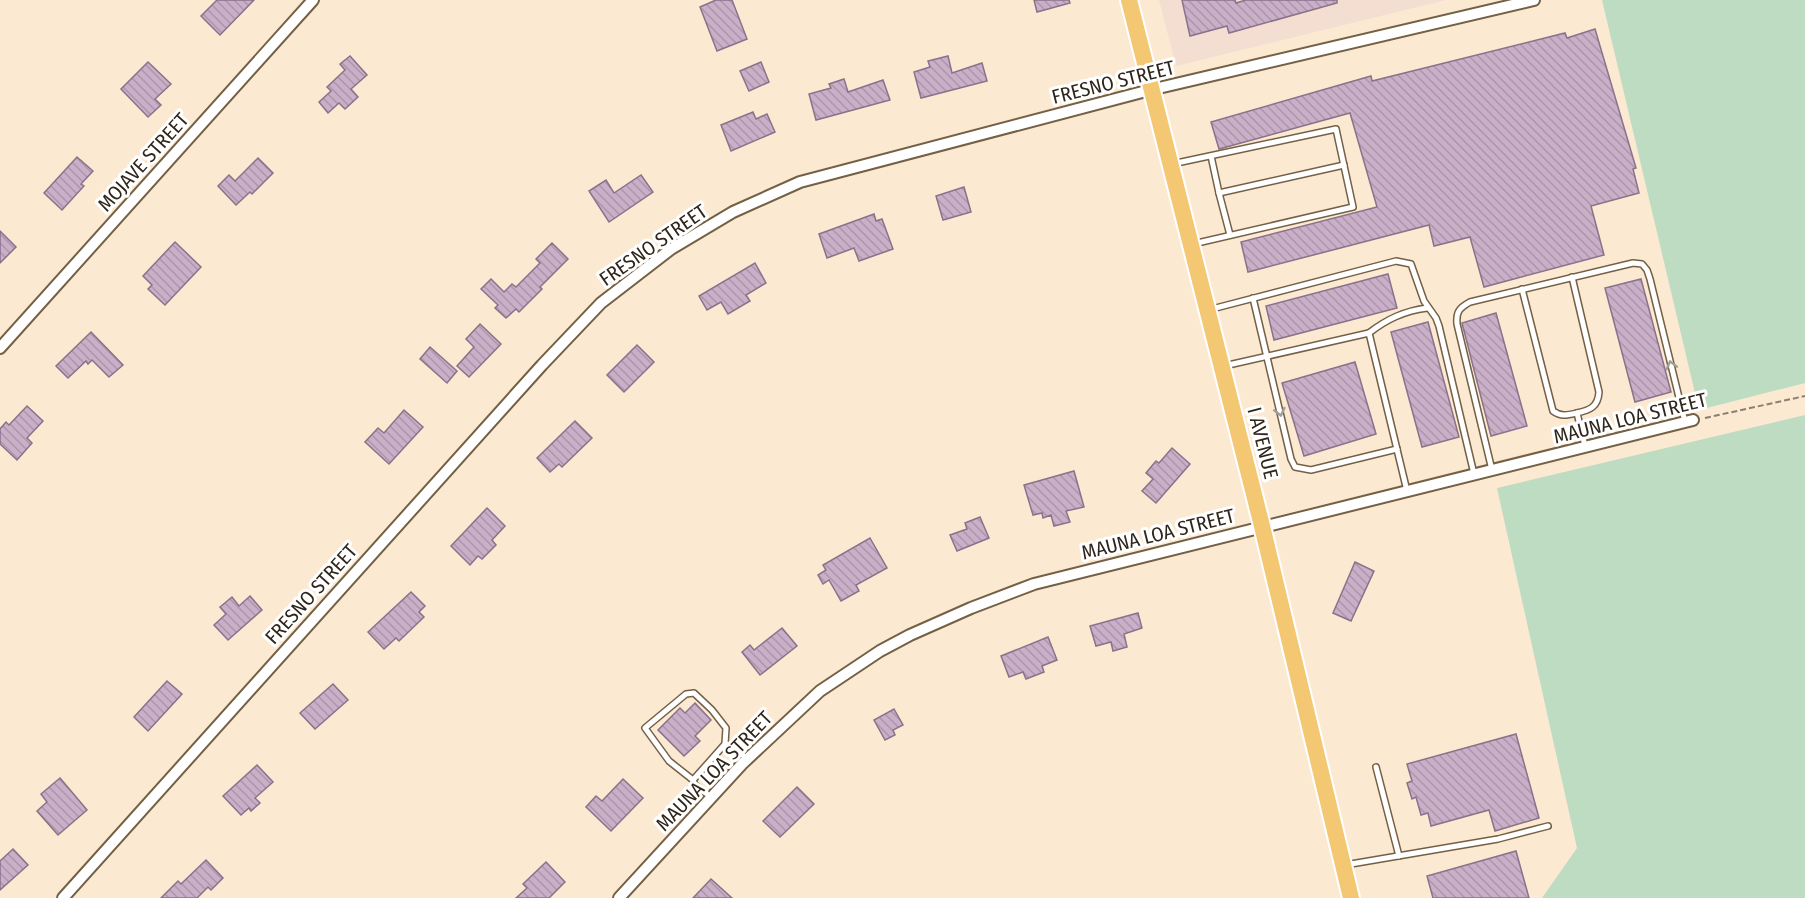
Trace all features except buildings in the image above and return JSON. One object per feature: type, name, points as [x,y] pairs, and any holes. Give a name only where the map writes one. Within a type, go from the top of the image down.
[{"type":"main road","name":"I AVENUE","points":[[1129,0],[1262,526],[1351,898]]},
{"type":"street","name":"MOJAVE STREET","points":[[0,348],[313,0]]},
{"type":"street","name":"FRESNO STREET","points":[[63,898],[542,365],[601,303],[671,249],[734,212],[800,182],[1150,90],[1534,0]]},
{"type":"street","name":"MAUNA LOA STREET","points":[[619,898],[747,759],[820,691],[880,651],[910,635],[1034,584],[1689,421]]},
{"type":"lane","points":[[1171,164],[1336,129],[1353,207],[1191,244]]},
{"type":"lane","points":[[1211,156],[1230,235]]},
{"type":"lane","points":[[1219,193],[1344,165]]},
{"type":"lane","points":[[1208,310],[1396,261],[1412,264],[1427,308],[1436,318],[1439,326],[1474,474]]},
{"type":"lane","points":[[1492,470],[1456,314],[1461,307],[1470,302],[1522,289],[1633,263],[1642,264],[1650,279],[1689,421]]},
{"type":"lane","points":[[1522,289],[1550,406],[1558,415],[1577,413],[1594,407],[1599,400],[1599,392],[1572,277]]},
{"type":"lane","points":[[1253,298],[1291,459],[1295,467],[1311,470],[1397,449]]},
{"type":"lane","points":[[1222,367],[1369,333],[1384,321],[1427,308]]},
{"type":"lane","points":[[1369,333],[1407,491]]},
{"type":"lane","points":[[1577,413],[1586,446]]},
{"type":"lane","points":[[693,780],[725,744],[726,728],[712,710],[694,693],[686,694],[645,728],[669,761],[693,780],[695,786],[711,797]]},
{"type":"lane","points":[[725,744],[733,746],[747,759]]},
{"type":"lane","points":[[1376,767],[1399,856]]},
{"type":"lane","points":[[1343,865],[1498,839],[1548,826]]},
{"type":"path","name":"MAUNA LOA STREET","points":[[1689,421],[1805,396]]},
{"type":"shaded area","points":[[1159,0],[1446,0],[1176,66]]},
{"type":"green space","points":[[1602,0],[1805,0],[1805,383],[1699,410]]},
{"type":"green space","points":[[1805,415],[1805,898],[1542,898],[1577,848],[1497,488]]}]
